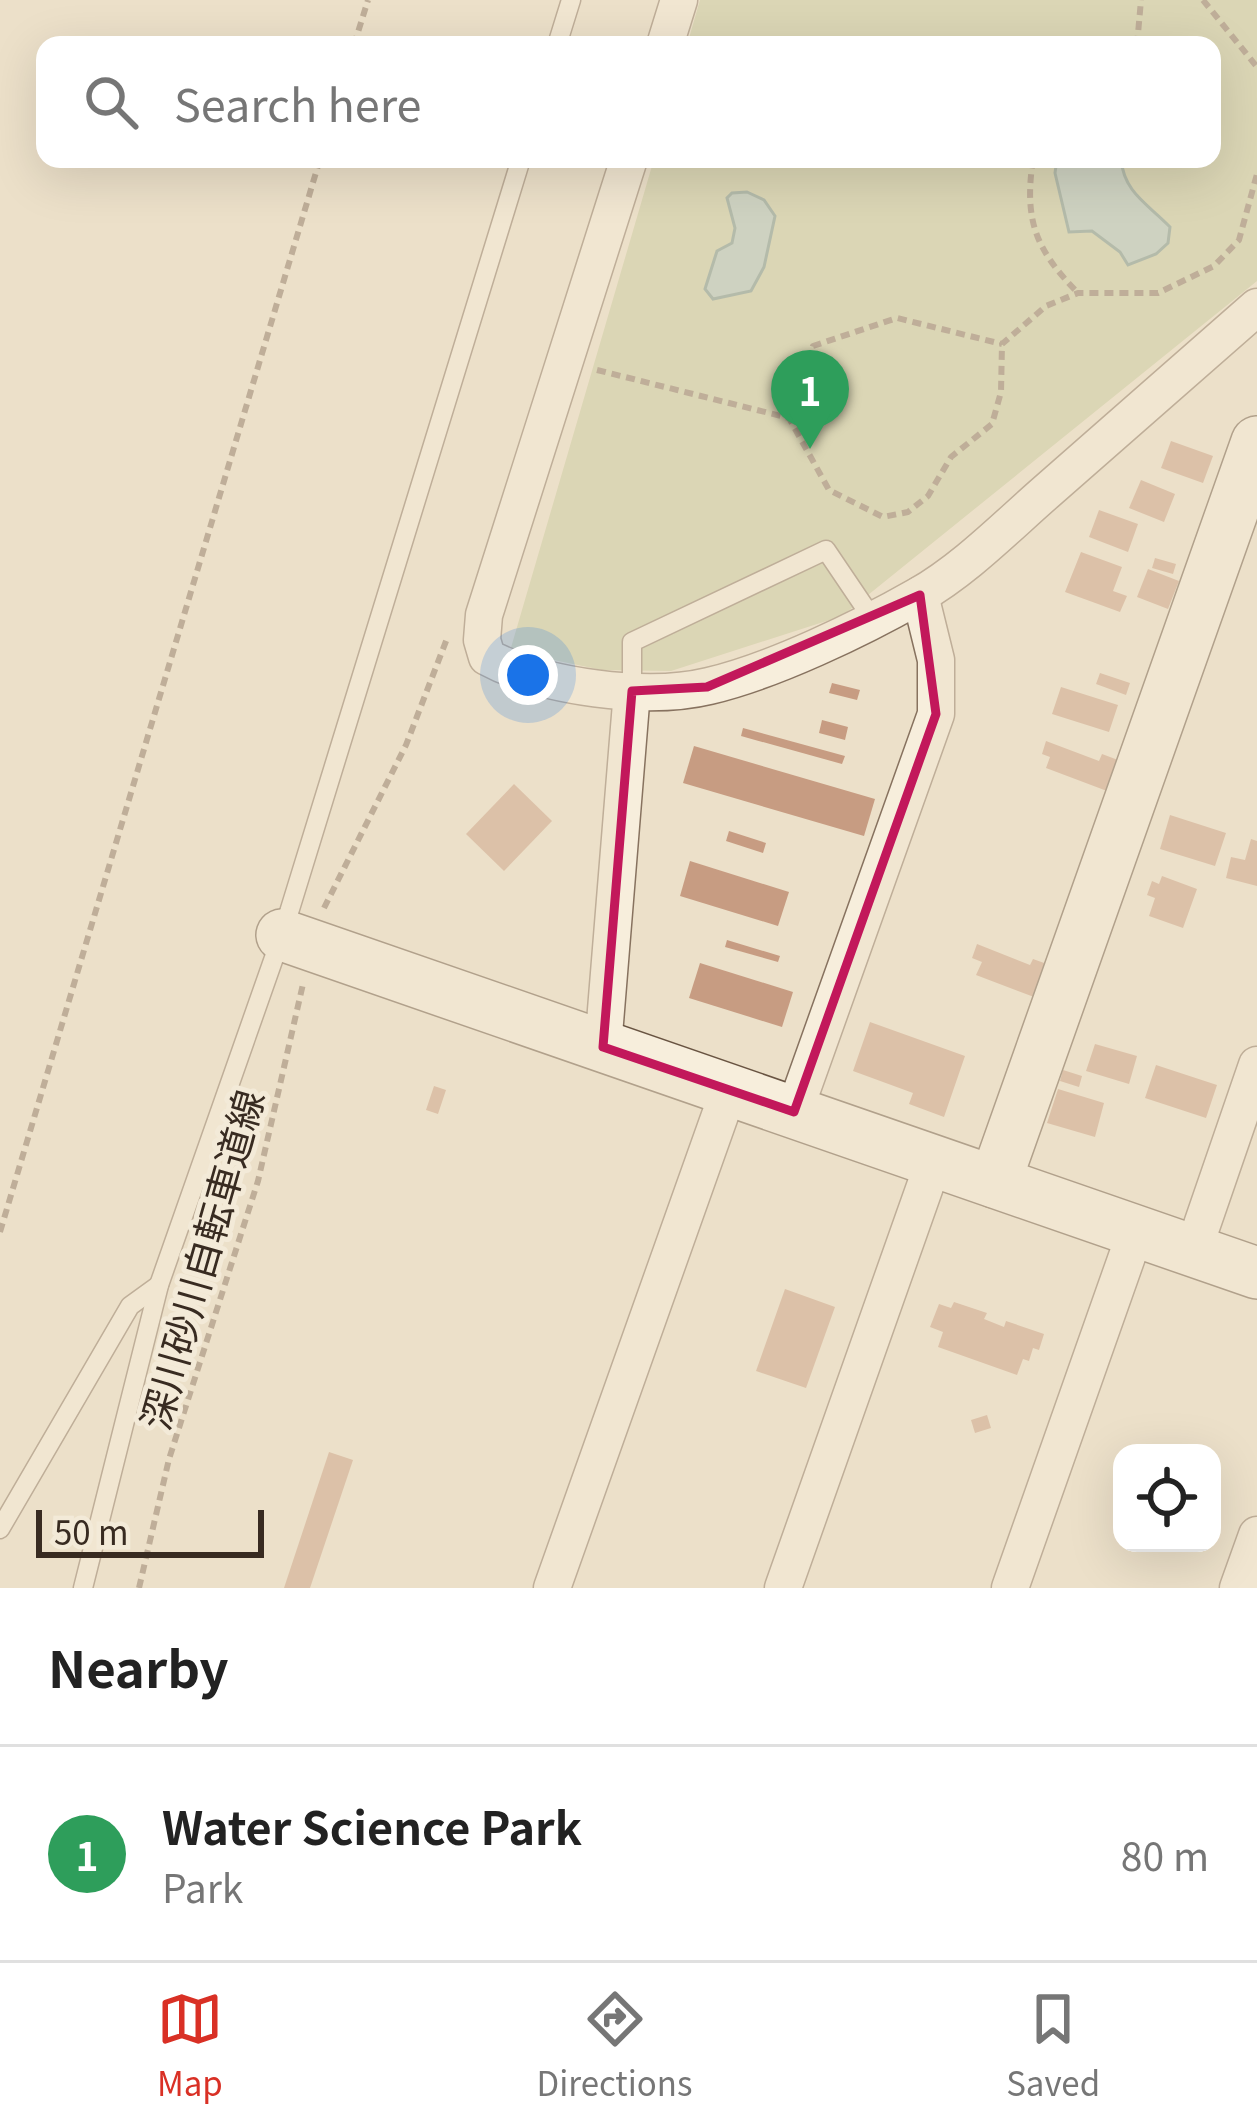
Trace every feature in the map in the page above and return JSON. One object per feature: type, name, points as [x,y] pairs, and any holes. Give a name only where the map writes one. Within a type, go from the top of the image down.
[{"type":"street","points":[[668,36],[679,0]]},
{"type":"street","points":[[626,168],[484,615],[482,640],[487,657],[556,683],[632,691],[707,687],[804,651],[920,595],[982,548],[1257,307]]},
{"type":"street","points":[[995,1182],[1257,442]]},
{"type":"street","points":[[794,1112],[936,714],[935,660],[920,595]]},
{"type":"street","points":[[603,1047],[632,691]]},
{"type":"street","points":[[297,940],[1257,1273]]},
{"type":"street","points":[[1193,1251],[1257,1065]]},
{"type":"street","points":[[552,1588],[729,1090]]},
{"type":"street","points":[[783,1588],[934,1161]]},
{"type":"street","points":[[1010,1588],[1136,1231]]},
{"type":"street","points":[[1238,1588],[1257,1535]]},
{"type":"lane","points":[[559,36],[571,0]]},
{"type":"lane","points":[[83,1588],[159,1285],[297,940],[518,168]]},
{"type":"lane","points":[[632,691],[632,642],[826,550],[872,618]]},
{"type":"lane","points":[[0,1529],[130,1306],[159,1285]]},
{"type":"path","points":[[357,36],[368,0]]},
{"type":"path","points":[[1138,36],[1141,0]]},
{"type":"path","points":[[1203,0],[1257,67]]},
{"type":"path","points":[[0,1232],[317,168]]},
{"type":"path","points":[[1032,168],[1028,196],[1045,260],[1078,293]]},
{"type":"path","points":[[565,362],[789,418],[829,490],[883,517],[908,512],[928,496],[951,457],[992,424],[1001,392],[1002,344],[1046,306],[1078,293],[1158,293],[1214,266],[1239,240],[1257,174]]},
{"type":"path","points":[[789,418],[813,346],[897,318],[1002,344]]},
{"type":"path","name":"深川砂川自転車道線","points":[[139,1588],[170,1459],[258,1181],[297,940]]},
{"type":"highlighted area","points":[[920,595],[936,714],[794,1112],[603,1047],[632,691],[707,687]]},
{"type":"green space","points":[[700,0],[1257,0],[1257,281],[842,616],[671,671],[602,670],[510,651],[651,168],[1221,168],[1221,36],[690,36]]},
{"type":"water","points":[[1056,168],[1122,168],[1132,189],[1170,227],[1168,243],[1156,254],[1128,265],[1120,252],[1092,231],[1069,232]]},
{"type":"water","points":[[747,192],[764,200],[775,216],[764,267],[751,291],[713,299],[705,289],[717,251],[732,243],[735,228],[727,198]]},
{"type":"building","points":[[1171,441],[1213,456],[1203,483],[1161,468]]},
{"type":"building","points":[[1141,480],[1175,494],[1164,522],[1129,508]]},
{"type":"building","points":[[1099,510],[1138,524],[1128,552],[1089,537]]},
{"type":"building","points":[[1081,552],[1122,567],[1113,591],[1127,596],[1120,612],[1065,592]]},
{"type":"building","points":[[1155,558],[1176,564],[1173,574],[1152,568]]},
{"type":"building","points":[[1148,569],[1179,581],[1168,609],[1137,597]]},
{"type":"building","points":[[1100,673],[1130,683],[1126,695],[1096,684]]},
{"type":"building","points":[[832,683],[860,690],[857,700],[829,693]]},
{"type":"building","points":[[1061,687],[1118,705],[1109,732],[1052,714]]},
{"type":"building","points":[[822,720],[848,727],[845,740],[819,733]]},
{"type":"building","points":[[743,728],[845,756],[842,764],[741,736]]},
{"type":"building","points":[[1046,741],[1099,761],[1102,754],[1118,760],[1107,791],[1046,768],[1050,757],[1042,754]]},
{"type":"building","points":[[694,746],[875,799],[864,836],[683,783]]},
{"type":"building","points":[[514,784],[552,821],[504,871],[466,834]]},
{"type":"building","points":[[1170,815],[1226,833],[1215,866],[1160,849]]},
{"type":"building","points":[[729,831],[766,843],[763,853],[726,841]]},
{"type":"building","points":[[1251,839],[1257,841],[1257,886],[1226,878],[1231,857],[1245,860]]},
{"type":"building","points":[[690,861],[789,892],[778,926],[680,896]]},
{"type":"building","points":[[1162,876],[1197,889],[1183,928],[1149,916],[1155,898],[1147,895],[1152,881],[1159,884]]},
{"type":"building","points":[[727,940],[780,956],[778,962],[725,947]]},
{"type":"building","points":[[977,944],[1030,965],[1033,959],[1047,964],[1034,997],[976,975],[982,962],[972,958]]},
{"type":"building","points":[[700,963],[793,992],[782,1027],[689,998]]},
{"type":"building","points":[[870,1022],[965,1056],[944,1117],[909,1104],[913,1093],[853,1071]]},
{"type":"building","points":[[1095,1044],[1137,1056],[1129,1084],[1086,1071]]},
{"type":"building","points":[[1156,1065],[1217,1085],[1206,1118],[1145,1098]]},
{"type":"building","points":[[1063,1070],[1082,1076],[1079,1087],[1060,1081]]},
{"type":"building","points":[[434,1086],[446,1090],[438,1114],[426,1110]]},
{"type":"building","points":[[1058,1089],[1104,1103],[1095,1137],[1047,1123]]},
{"type":"building","points":[[785,1289],[835,1307],[806,1388],[756,1371]]},
{"type":"building","points":[[954,1302],[987,1313],[984,1319],[1004,1327],[1006,1321],[1044,1334],[1039,1350],[1033,1348],[1029,1361],[1023,1359],[1017,1375],[938,1347],[943,1332],[930,1327],[939,1304],[951,1308]]},
{"type":"building","points":[[987,1415],[991,1428],[975,1433],[971,1420]]},
{"type":"building","points":[[329,1452],[353,1460],[310,1588],[284,1588]]},
{"type":"place","name":"Water Science Park","points":[[810,449]]}]
